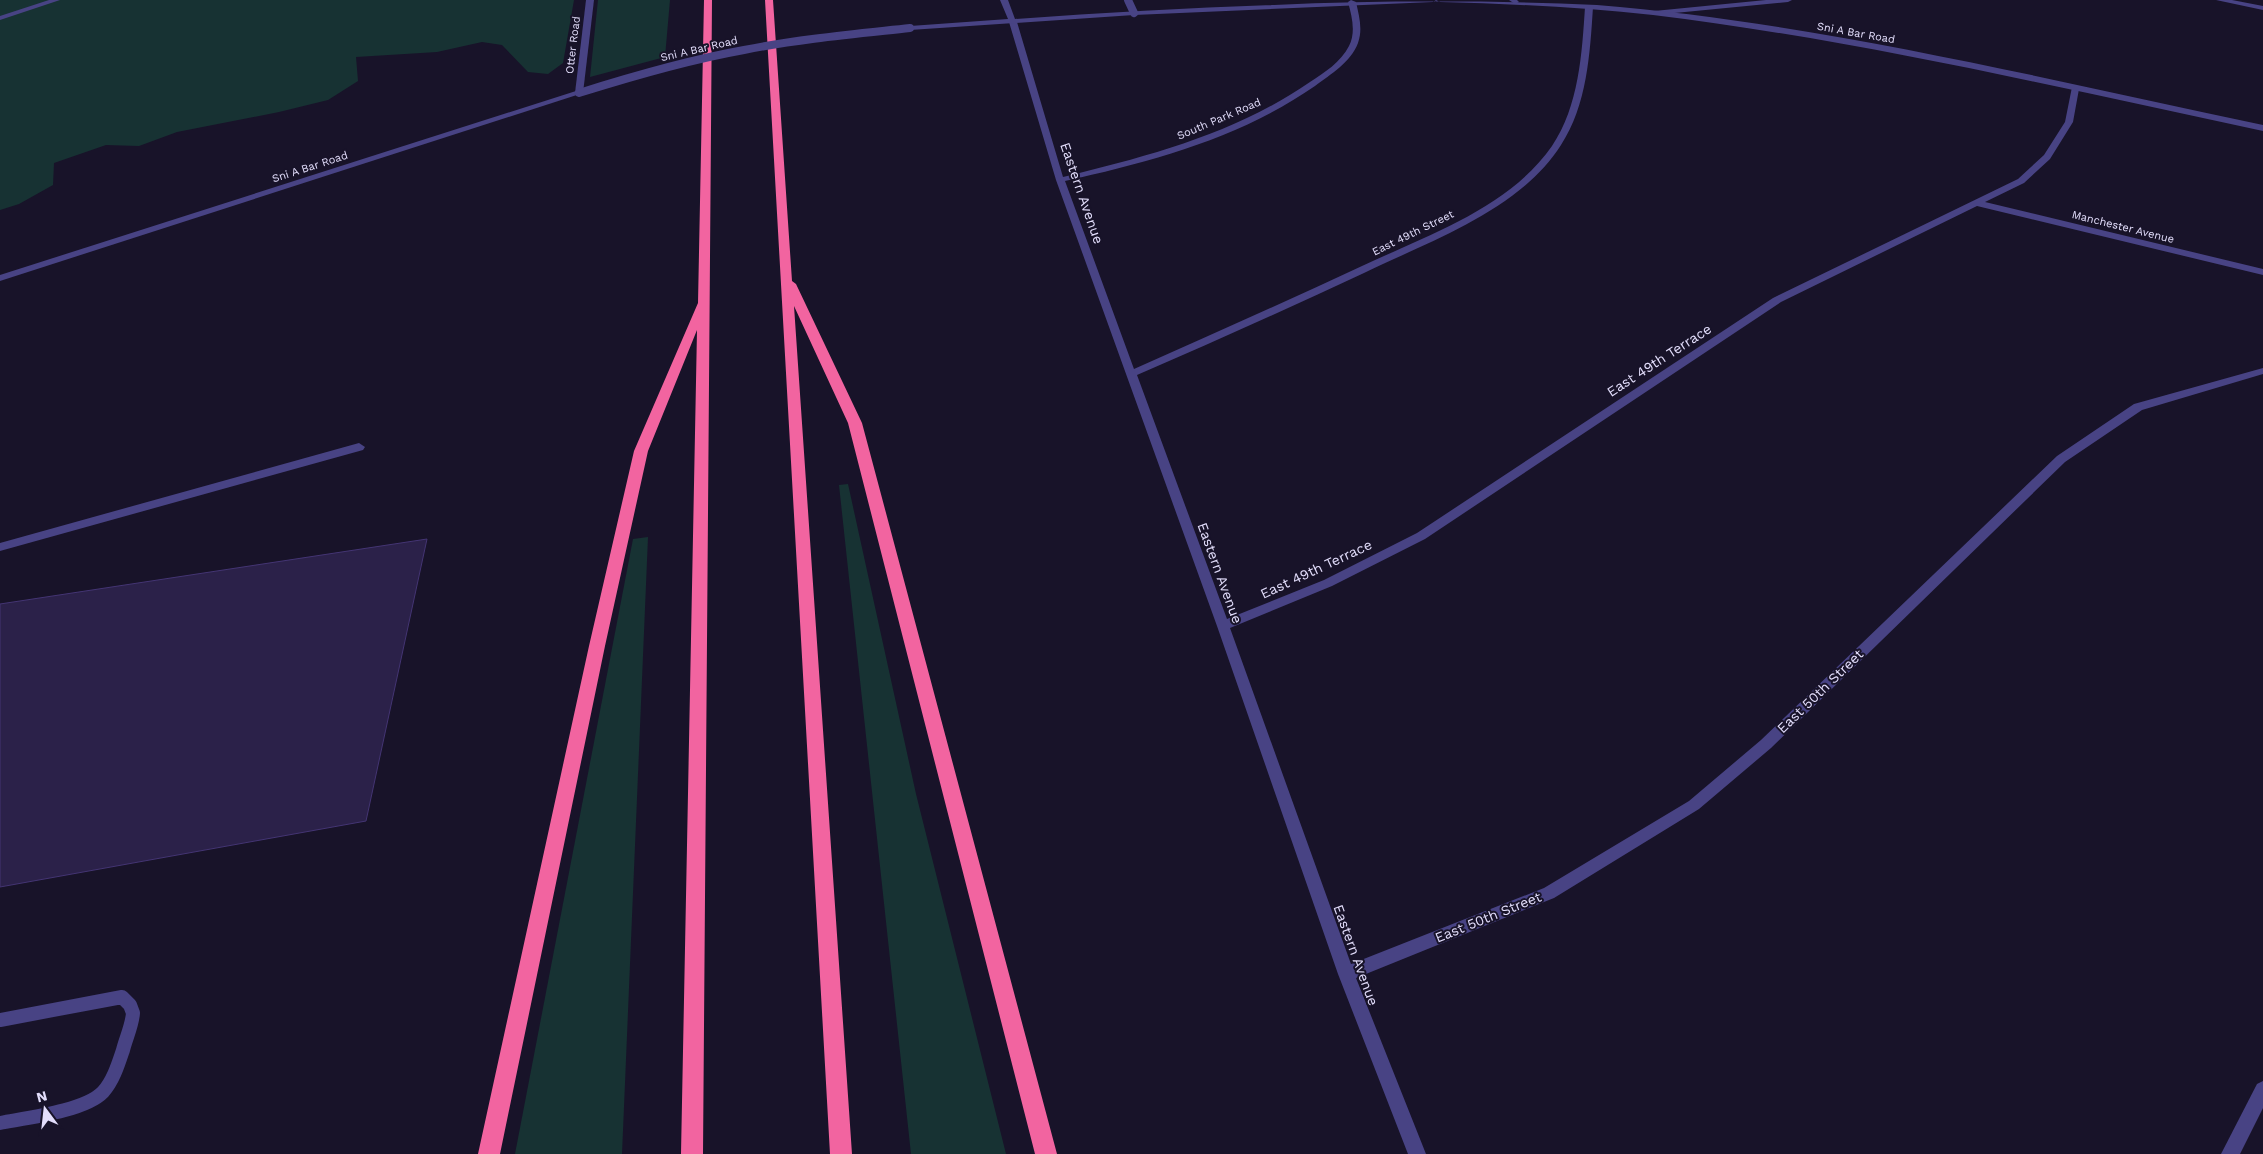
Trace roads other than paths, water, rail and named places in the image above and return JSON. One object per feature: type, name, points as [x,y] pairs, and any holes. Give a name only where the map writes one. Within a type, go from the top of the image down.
[{"type":"highway","points":[[692,1154],[708,0]]},
{"type":"highway","points":[[769,0],[841,1154]]},
{"type":"highway","points":[[786,275],[855,423],[1046,1154]]},
{"type":"highway","points":[[489,1154],[595,655],[641,452],[704,298]]},
{"type":"street","points":[[0,18],[56,0]]},
{"type":"street","name":"Otter Road","points":[[579,92],[590,0]]},
{"type":"street","name":"Eastern Avenue","points":[[1004,0],[1013,22],[1060,180],[1223,626],[1346,974],[1417,1154]]},
{"type":"street","name":"Sni A Bar Road","points":[[0,278],[579,92],[723,54],[862,32],[910,28],[1134,13],[1432,0]]},
{"type":"street","name":"Sni A Bar Road","points":[[1440,0],[1514,1],[1589,7],[1654,14],[1846,42],[2263,128]]},
{"type":"street","points":[[1654,14],[1788,0]]},
{"type":"street","points":[[2220,0],[2263,8]]},
{"type":"street","name":"South Park Road","points":[[1060,180],[1136,162],[1199,142],[1254,119],[1305,90],[1339,64],[1354,44],[1358,24],[1352,2]]},
{"type":"street","name":"East 49th Street","points":[[1131,374],[1317,292],[1456,225],[1497,202],[1529,176],[1556,146],[1572,116],[1586,56],[1589,7]]},
{"type":"street","name":"East 49th Terrace","points":[[1223,626],[1328,583],[1421,536],[1777,300],[2021,181],[2047,156],[2069,122],[2075,89]]},
{"type":"street","name":"Manchester Avenue","points":[[1977,203],[2263,272]]},
{"type":"street","name":"East 50th Street","points":[[1346,974],[1549,893],[1694,804],[1766,744],[2061,458],[2138,407],[2263,371]]},
{"type":"street","points":[[0,547],[359,447]]},
{"type":"street","points":[[2230,1154],[2263,1090]]},
{"type":"lane","points":[[1128,0],[1134,13]]},
{"type":"lane","points":[[0,1020],[122,997],[129,1002],[134,1015],[113,1078],[101,1094],[82,1104],[0,1123]]}]
